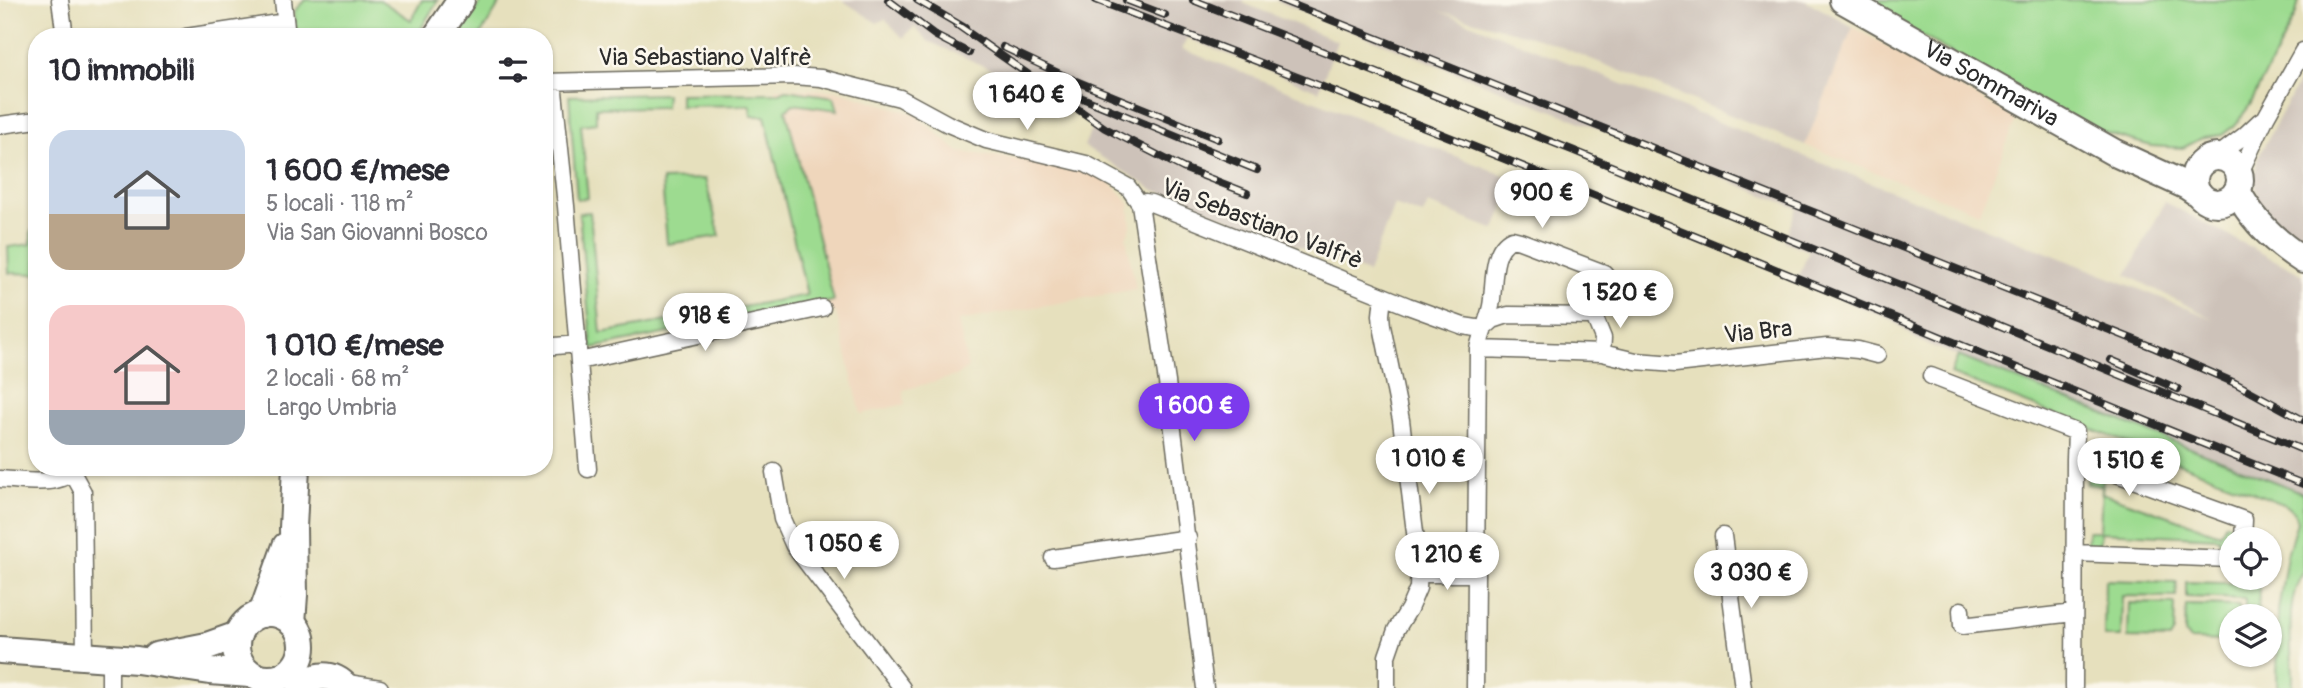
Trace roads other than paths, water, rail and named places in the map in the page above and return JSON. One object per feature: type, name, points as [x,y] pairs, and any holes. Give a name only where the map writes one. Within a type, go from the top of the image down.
[{"type":"main road","points":[[442,28],[461,0]]},
{"type":"main road","name":"Via Sommariva","points":[[1843,0],[2141,165],[2187,186],[2224,191]]},
{"type":"main road","points":[[2208,160],[2194,178],[2195,187],[2224,191]]},
{"type":"main road","name":"Via Sommariva","points":[[2141,165],[2230,161],[2235,165],[2224,191],[2229,215],[2262,241],[2293,253]]},
{"type":"main road","points":[[292,623],[296,476]]},
{"type":"main road","points":[[262,614],[293,528]]},
{"type":"main road","points":[[0,650],[137,660],[267,681],[291,671],[302,653],[299,631],[283,616],[273,613],[251,618],[243,625],[236,646],[237,657],[242,666],[267,681]]},
{"type":"main road","points":[[137,660],[207,646],[238,635]]},
{"type":"main road","points":[[302,653],[307,661],[337,682]]},
{"type":"main road","points":[[300,688],[307,681],[337,682]]},
{"type":"street","points":[[60,0],[64,28]]},
{"type":"street","points":[[283,0],[286,28]]},
{"type":"street","points":[[2224,191],[2303,51]]},
{"type":"street","name":"Via Sebastiano Valfrè","points":[[553,82],[793,76],[821,78],[900,98],[948,124],[986,140],[1086,164],[1128,187],[1140,204],[1151,203],[1463,326],[1483,328]]},
{"type":"street","points":[[2208,160],[2245,135],[2269,112]]},
{"type":"street","points":[[553,118],[579,353],[588,469]]},
{"type":"street","points":[[0,125],[28,121]]},
{"type":"street","points":[[1140,204],[1188,538],[1205,688]]},
{"type":"street","points":[[1475,688],[1478,349],[1491,307],[1497,259],[1504,244],[1512,239],[1604,273],[1608,278],[1608,285],[1594,316],[1603,338],[1602,353]]},
{"type":"street","points":[[1383,296],[1381,314],[1401,420],[1419,574],[1418,588],[1396,630],[1387,656],[1387,688]]},
{"type":"street","points":[[553,349],[579,353],[822,308]]},
{"type":"street","points":[[1483,328],[1493,320],[1508,315],[1594,316]]},
{"type":"street","name":"Via Bra","points":[[1478,349],[1602,353],[1636,362],[1675,364],[1827,347],[1877,355]]},
{"type":"street","points":[[1931,376],[2076,432],[2074,688]]},
{"type":"street","points":[[2075,459],[2244,520],[2244,527]]},
{"type":"street","points":[[774,472],[782,519],[794,545],[902,688]]},
{"type":"street","points":[[0,480],[61,480],[66,476]]},
{"type":"street","points":[[76,476],[83,492],[98,658],[110,688]]},
{"type":"street","points":[[1723,536],[1743,688]]},
{"type":"street","points":[[1053,558],[1188,538]]},
{"type":"street","points":[[2074,553],[2219,559]]},
{"type":"street","points":[[1419,574],[1475,574]]},
{"type":"street","points":[[1961,610],[1962,626],[2074,613]]},
{"type":"street","points":[[337,682],[380,688]]},
{"type":"railway","points":[[888,0],[936,36],[969,53]]},
{"type":"railway","points":[[917,0],[965,28]]},
{"type":"railway","points":[[1096,0],[1550,177],[2303,484]]},
{"type":"railway","points":[[1126,0],[1165,15]]},
{"type":"railway","points":[[1193,0],[1572,150],[2303,450]]},
{"type":"railway","points":[[1281,0],[2155,348],[2235,383],[2303,420]]},
{"type":"railway","points":[[956,24],[1105,128],[1183,168],[1247,193]]},
{"type":"railway","points":[[1003,47],[1071,79],[1218,139]]},
{"type":"railway","points":[[1063,90],[1257,170]]},
{"type":"railway","points":[[2111,360],[2178,389]]}]
